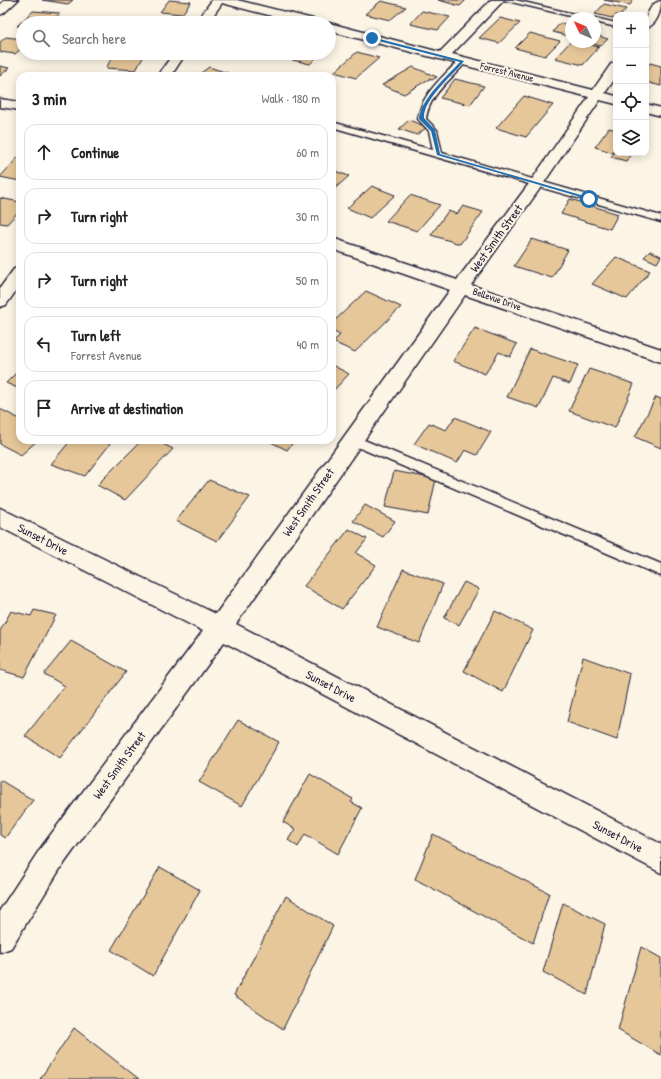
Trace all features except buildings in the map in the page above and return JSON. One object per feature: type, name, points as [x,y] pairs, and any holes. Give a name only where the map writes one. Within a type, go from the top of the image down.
[{"type":"street","points":[[0,12],[12,0]]},
{"type":"street","points":[[207,16],[218,0]]},
{"type":"street","points":[[223,0],[286,16]]},
{"type":"street","points":[[443,56],[498,0]]},
{"type":"street","points":[[649,20],[661,4]]},
{"type":"street","name":"Forrest Avenue","points":[[336,29],[606,98]]},
{"type":"street","points":[[167,72],[175,60]]},
{"type":"street","name":"West Smith Street","points":[[0,935],[50,859],[220,628],[461,286],[536,184],[606,98],[613,76]]},
{"type":"street","points":[[0,103],[16,105]]},
{"type":"street","points":[[649,109],[661,112]]},
{"type":"street","name":"Bellevue Drive","points":[[336,244],[461,286],[661,356]]},
{"type":"street","points":[[0,301],[16,279]]},
{"type":"street","name":"Sunset Drive","points":[[0,517],[220,628],[661,859]]},
{"type":"lane","points":[[506,0],[565,13]]},
{"type":"lane","points":[[601,21],[613,24]]},
{"type":"lane","points":[[438,154],[433,130],[422,119],[422,113],[435,91],[463,61]]},
{"type":"lane","points":[[336,125],[661,219]]},
{"type":"lane","points":[[352,440],[661,570]]},
{"type":"route","points":[[372,38],[463,61],[435,91],[422,113],[422,119],[433,130],[438,154],[589,199]]}]
